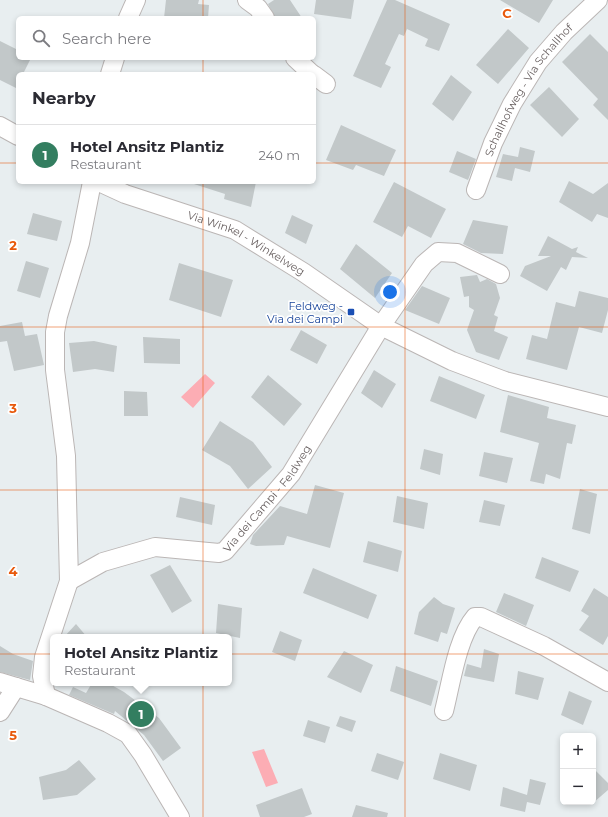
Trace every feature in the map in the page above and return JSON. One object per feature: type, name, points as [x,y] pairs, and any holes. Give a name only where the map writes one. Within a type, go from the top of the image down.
[{"type":"street","points":[[129,16],[136,0]]},
{"type":"street","points":[[247,0],[258,8],[264,16]]},
{"type":"street","name":"Schallhofweg - Via Schallhof","points":[[476,190],[499,130],[512,104],[534,68],[564,32],[598,0]]},
{"type":"street","points":[[111,72],[114,60]]},
{"type":"street","points":[[297,60],[311,72]]},
{"type":"street","points":[[0,126],[16,135]]},
{"type":"street","points":[[52,634],[69,581],[66,456],[56,370],[55,332],[58,316],[80,243],[92,184]]},
{"type":"street","name":"Via Winkel - Winkelweg","points":[[103,184],[125,194],[234,230],[303,272],[381,326],[452,361],[505,381],[608,407]]},
{"type":"street","points":[[381,326],[424,264],[438,252],[457,253],[500,274]]},
{"type":"street","name":"Via dei Campi - Feldweg","points":[[69,581],[103,562],[155,546],[219,553],[225,551],[290,474],[381,326]]},
{"type":"street","points":[[444,711],[460,647],[469,624],[475,617],[481,617],[544,646],[608,682]]},
{"type":"street","points":[[46,696],[42,676],[44,657],[50,639]]},
{"type":"street","points":[[0,712],[8,685],[46,696],[108,723],[128,734],[143,755],[180,817]]},
{"type":"shaded area","points":[[205,374],[215,383],[193,408],[181,397]]},
{"type":"shaded area","points":[[264,749],[278,783],[266,787],[252,752]]},
{"type":"building","points":[[166,0],[199,0],[198,4],[209,5],[208,16],[164,16]]},
{"type":"building","points":[[274,0],[290,0],[301,16],[274,16],[268,4]]},
{"type":"building","points":[[316,0],[354,0],[351,19],[314,14]]},
{"type":"building","points":[[387,0],[395,0],[450,24],[439,51],[425,46],[428,39],[407,29],[404,36],[399,34],[385,64],[391,67],[381,88],[353,76]]},
{"type":"building","points":[[500,0],[553,0],[539,23]]},
{"type":"building","points":[[508,29],[529,48],[498,84],[476,65]]},
{"type":"building","points":[[590,34],[608,52],[608,120],[593,105],[598,99],[562,62]]},
{"type":"building","points":[[0,41],[16,49],[16,60],[30,60],[24,72],[16,72],[16,88],[0,80]]},
{"type":"building","points":[[451,75],[472,92],[453,121],[432,104]]},
{"type":"building","points":[[549,87],[579,119],[562,137],[530,105]]},
{"type":"building","points":[[341,125],[396,150],[384,176],[356,165],[353,170],[326,160]]},
{"type":"building","points":[[520,147],[535,151],[530,172],[515,168],[512,181],[496,177],[503,154],[518,157]]},
{"type":"building","points":[[457,151],[476,159],[468,180],[449,172]]},
{"type":"building","points":[[569,181],[593,194],[608,183],[608,218],[597,214],[592,222],[559,202]]},
{"type":"building","points":[[394,182],[446,209],[431,238],[408,226],[402,237],[373,222]]},
{"type":"building","points":[[194,184],[256,184],[251,207],[224,199],[225,194]]},
{"type":"building","points":[[33,213],[62,221],[57,241],[27,234]]},
{"type":"building","points":[[292,215],[313,225],[306,244],[285,233]]},
{"type":"building","points":[[473,220],[508,226],[503,254],[481,253],[463,244]]},
{"type":"building","points":[[548,236],[572,249],[578,247],[576,252],[588,258],[572,257],[566,270],[561,267],[547,291],[520,276],[525,266],[551,256],[538,256]]},
{"type":"building","points":[[356,244],[392,273],[375,298],[340,269]]},
{"type":"building","points":[[26,261],[49,268],[40,298],[17,291]]},
{"type":"building","points":[[179,263],[233,280],[221,317],[169,300]]},
{"type":"building","points":[[477,275],[480,282],[487,279],[496,284],[500,298],[494,315],[498,317],[494,331],[508,337],[499,360],[476,352],[467,330],[474,310],[469,307],[469,296],[464,297],[460,277]]},
{"type":"building","points":[[422,286],[450,298],[439,324],[405,310]]},
{"type":"building","points":[[579,291],[608,298],[608,310],[602,333],[579,327],[567,370],[526,359],[532,335],[547,339],[556,302],[575,307]]},
{"type":"building","points":[[22,322],[25,336],[37,334],[44,365],[14,371],[7,341],[0,342],[0,326]]},
{"type":"building","points":[[301,330],[327,345],[317,364],[290,350]]},
{"type":"building","points":[[143,337],[180,339],[180,364],[144,363]]},
{"type":"building","points":[[94,341],[117,346],[114,372],[95,369],[73,372],[69,343]]},
{"type":"building","points":[[374,370],[396,384],[382,408],[361,393]]},
{"type":"building","points":[[268,375],[302,404],[284,426],[251,397]]},
{"type":"building","points":[[439,376],[485,395],[476,419],[430,401]]},
{"type":"building","points":[[124,391],[147,392],[148,416],[124,416]]},
{"type":"building","points":[[508,395],[549,407],[547,418],[576,425],[572,444],[567,443],[560,479],[546,474],[544,484],[530,481],[539,443],[500,432]]},
{"type":"building","points":[[220,421],[253,442],[272,467],[248,489],[230,466],[202,450]]},
{"type":"building","points":[[424,449],[443,454],[440,475],[420,469]]},
{"type":"building","points":[[484,452],[513,458],[507,483],[479,476]]},
{"type":"building","points":[[315,485],[344,493],[330,548],[287,536],[284,545],[256,546],[250,544],[253,535],[280,506],[307,514]]},
{"type":"building","points":[[580,489],[597,494],[590,534],[572,529]]},
{"type":"building","points":[[397,496],[428,503],[424,529],[393,522]]},
{"type":"building","points":[[180,497],[215,505],[212,525],[176,517]]},
{"type":"building","points":[[484,500],[505,505],[500,526],[479,522]]},
{"type":"building","points":[[368,541],[402,551],[398,572],[363,562]]},
{"type":"building","points":[[542,557],[579,571],[570,592],[535,578]]},
{"type":"building","points":[[170,565],[192,601],[172,613],[150,575]]},
{"type":"building","points":[[313,568],[377,595],[368,619],[303,593]]},
{"type":"building","points":[[594,588],[608,597],[608,636],[603,645],[579,630],[589,616],[581,611]]},
{"type":"building","points":[[504,593],[534,605],[526,626],[496,612]]},
{"type":"building","points":[[434,597],[443,604],[455,608],[447,634],[441,632],[438,642],[414,634],[419,612]]},
{"type":"building","points":[[218,604],[242,608],[240,638],[232,636],[232,634],[216,633]]},
{"type":"building","points":[[76,624],[84,634],[67,634]]},
{"type":"building","points":[[280,631],[302,640],[295,661],[272,652]]},
{"type":"building","points":[[0,646],[13,654],[33,661],[30,680],[0,672]]},
{"type":"building","points":[[484,649],[499,654],[494,682],[464,676],[467,664],[481,668]]},
{"type":"building","points":[[344,651],[373,665],[361,693],[327,677]]},
{"type":"building","points":[[396,666],[438,681],[431,706],[390,691]]},
{"type":"building","points":[[518,671],[544,678],[538,700],[515,694]]},
{"type":"building","points":[[90,686],[113,686],[124,692],[159,718],[181,748],[163,761],[144,735],[115,711],[114,714],[69,695],[73,687],[86,693]]},
{"type":"building","points":[[569,691],[592,701],[583,725],[561,715]]},
{"type":"building","points":[[340,716],[356,721],[352,732],[336,726]]},
{"type":"building","points":[[308,720],[330,727],[325,743],[303,736]]},
{"type":"building","points":[[377,753],[404,762],[398,780],[371,771]]},
{"type":"building","points":[[440,753],[477,765],[470,791],[433,779]]},
{"type":"building","points":[[79,760],[96,779],[77,795],[43,800],[39,777],[66,770]]},
{"type":"building","points":[[596,771],[608,783],[608,790],[596,800]]},
{"type":"building","points":[[530,779],[546,783],[540,805],[527,802],[525,812],[500,806],[503,787],[527,795]]},
{"type":"building","points":[[302,788],[312,814],[304,817],[260,817],[256,805]]},
{"type":"building","points":[[356,805],[388,813],[387,817],[352,817]]},
{"type":"place","name":"Feldweg - Via dei Campi","points":[[351,312]]},
{"type":"place","name":"Hotel Ansitz Plantiz","points":[[141,714]]}]
